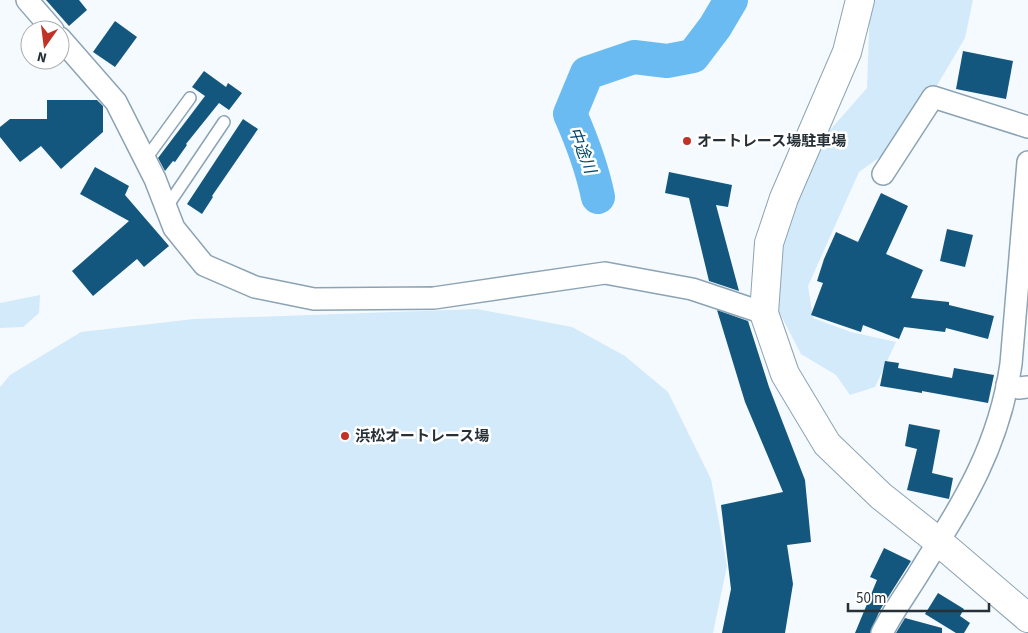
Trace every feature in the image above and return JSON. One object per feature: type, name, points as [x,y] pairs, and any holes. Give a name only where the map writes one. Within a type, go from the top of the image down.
[{"type":"street","points":[[27,0],[44,20]]},
{"type":"street","points":[[860,0],[847,52],[784,198],[769,243],[757,310],[785,374],[827,444],[881,496],[939,542],[1028,618]]},
{"type":"street","points":[[70,49],[116,102],[145,160],[174,228],[204,265],[255,287],[314,299],[434,298],[605,273],[692,289],[757,310]]},
{"type":"street","points":[[883,174],[933,97],[1028,127]]},
{"type":"street","points":[[882,633],[939,542],[982,466],[997,426],[1018,386],[1028,162]]},
{"type":"lane","points":[[145,160],[190,98]]},
{"type":"lane","points":[[166,208],[224,122]]},
{"type":"shaded area","points":[[870,0],[973,0],[965,38],[929,99],[883,155],[859,172],[808,286],[813,318],[851,332],[896,342],[875,387],[850,395],[836,375],[801,354],[775,304],[777,241],[816,146],[867,88]]},
{"type":"shaded area","points":[[40,295],[39,313],[23,327],[0,328],[0,303]]},
{"type":"shaded area","name":"浜松オートレース場","points":[[477,309],[572,327],[625,356],[668,392],[711,479],[727,566],[713,633],[0,633],[0,387],[10,375],[81,332],[194,319]]},
{"type":"building","points":[[46,0],[79,0],[87,10],[70,25],[70,20],[64,20]]},
{"type":"building","points":[[115,21],[137,37],[115,67],[93,52]]},
{"type":"building","points":[[963,51],[1013,61],[1006,99],[956,89]]},
{"type":"building","points":[[204,71],[226,87],[228,83],[242,93],[229,110],[219,103],[186,144],[175,162],[173,161],[165,171],[158,158],[205,96],[192,87]]},
{"type":"building","points":[[47,100],[97,100],[103,106],[103,132],[61,169],[41,146],[20,162],[0,137],[0,127],[10,119],[47,119]]},
{"type":"building","points":[[243,119],[258,129],[212,196],[202,214],[187,204]]},
{"type":"building","points":[[95,167],[129,186],[125,195],[169,246],[144,267],[137,259],[93,296],[72,271],[129,221],[80,194]]},
{"type":"building","points":[[669,172],[732,185],[728,207],[716,205],[739,291],[709,281],[689,198],[665,193]]},
{"type":"building","points":[[881,193],[908,206],[886,254],[923,270],[911,298],[949,302],[949,305],[994,316],[988,339],[946,328],[945,332],[904,327],[899,339],[863,325],[861,332],[811,315],[823,283],[817,281],[836,232],[858,242]]},
{"type":"building","points":[[947,229],[973,235],[965,267],[940,261]]},
{"type":"building","points":[[717,310],[748,321],[769,387],[805,480],[811,542],[787,545],[793,584],[785,633],[722,633],[731,589],[721,505],[783,492],[745,402]]},
{"type":"building","points":[[885,361],[899,363],[898,368],[952,378],[954,368],[994,375],[988,403],[922,391],[922,393],[880,386]]},
{"type":"building","points":[[909,424],[940,430],[932,473],[953,478],[949,499],[907,490],[917,449],[905,446]]},
{"type":"building","points":[[884,548],[911,561],[880,610],[870,633],[855,633],[877,580],[870,577]]},
{"type":"building","points":[[938,593],[964,609],[960,616],[970,623],[964,633],[956,633],[925,614]]},
{"type":"building","points":[[905,618],[942,628],[942,633],[896,633]]},
{"type":"waterway","name":"中途川","points":[[598,197],[579,134],[570,114],[587,73],[634,57],[667,61],[693,56],[715,27],[731,0]]},
{"type":"place","name":"オートレース場駐車場","points":[[687,141]]},
{"type":"place","name":"浜松オートレース場","points":[[345,436]]}]
